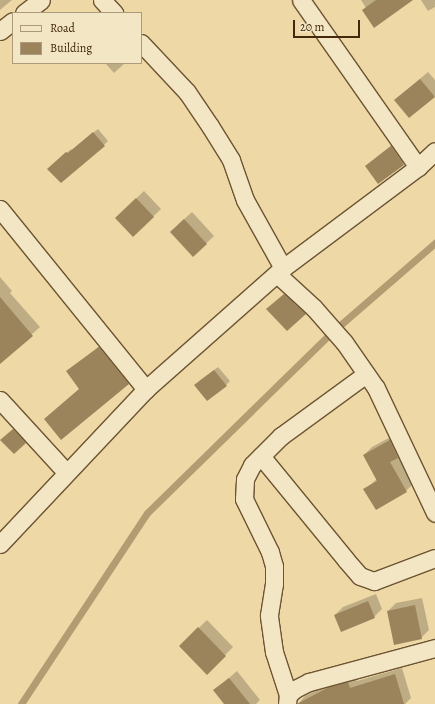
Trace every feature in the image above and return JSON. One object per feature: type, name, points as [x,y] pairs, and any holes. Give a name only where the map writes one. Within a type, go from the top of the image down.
[{"type":"street","points":[[25,12],[41,0]]},
{"type":"street","points":[[102,0],[113,12]]},
{"type":"street","points":[[301,0],[418,167]]},
{"type":"street","points":[[0,31],[12,22]]},
{"type":"street","points":[[142,44],[186,92],[210,126],[231,160],[245,200],[280,271],[344,342],[376,388],[435,513]]},
{"type":"street","points":[[0,544],[66,472],[146,390],[280,271],[418,167],[435,151]]},
{"type":"street","points":[[0,209],[146,390]]},
{"type":"street","points":[[288,700],[274,652],[269,615],[274,584],[274,566],[270,552],[244,499],[245,479],[252,466],[281,436],[366,374]]},
{"type":"street","points":[[0,400],[66,472]]},
{"type":"street","points":[[261,456],[360,576],[374,581],[435,558]]},
{"type":"street","points":[[288,700],[295,689],[309,682],[435,648]]},
{"type":"building","points":[[376,0],[413,0],[374,28],[362,10]]},
{"type":"building","points":[[420,79],[435,97],[409,118],[394,100]]},
{"type":"building","points":[[93,132],[105,146],[61,183],[47,169],[66,152],[68,153]]},
{"type":"building","points":[[391,146],[404,165],[378,184],[365,166]]},
{"type":"building","points":[[136,198],[154,217],[133,237],[115,218]]},
{"type":"building","points":[[184,219],[207,244],[193,257],[170,232]]},
{"type":"building","points":[[284,294],[306,314],[287,331],[266,309]]},
{"type":"building","points":[[0,297],[33,336],[0,364]]},
{"type":"building","points":[[99,347],[129,384],[61,440],[44,419],[79,389],[66,371]]},
{"type":"building","points":[[214,370],[227,386],[207,401],[194,385]]},
{"type":"building","points":[[13,429],[26,443],[14,454],[0,440]]},
{"type":"building","points":[[390,440],[398,458],[390,462],[407,492],[376,510],[363,489],[377,481],[363,455]]},
{"type":"building","points":[[368,601],[375,618],[341,632],[334,615]]},
{"type":"building","points":[[415,605],[422,639],[394,645],[387,611]]},
{"type":"building","points":[[198,627],[226,656],[207,675],[179,646]]},
{"type":"building","points":[[395,674],[404,704],[297,704],[329,687],[348,682],[350,688]]},
{"type":"building","points":[[229,678],[250,704],[224,704],[213,690]]},
{"type":"waterway","points":[[21,704],[147,513],[331,333],[435,243]]}]
